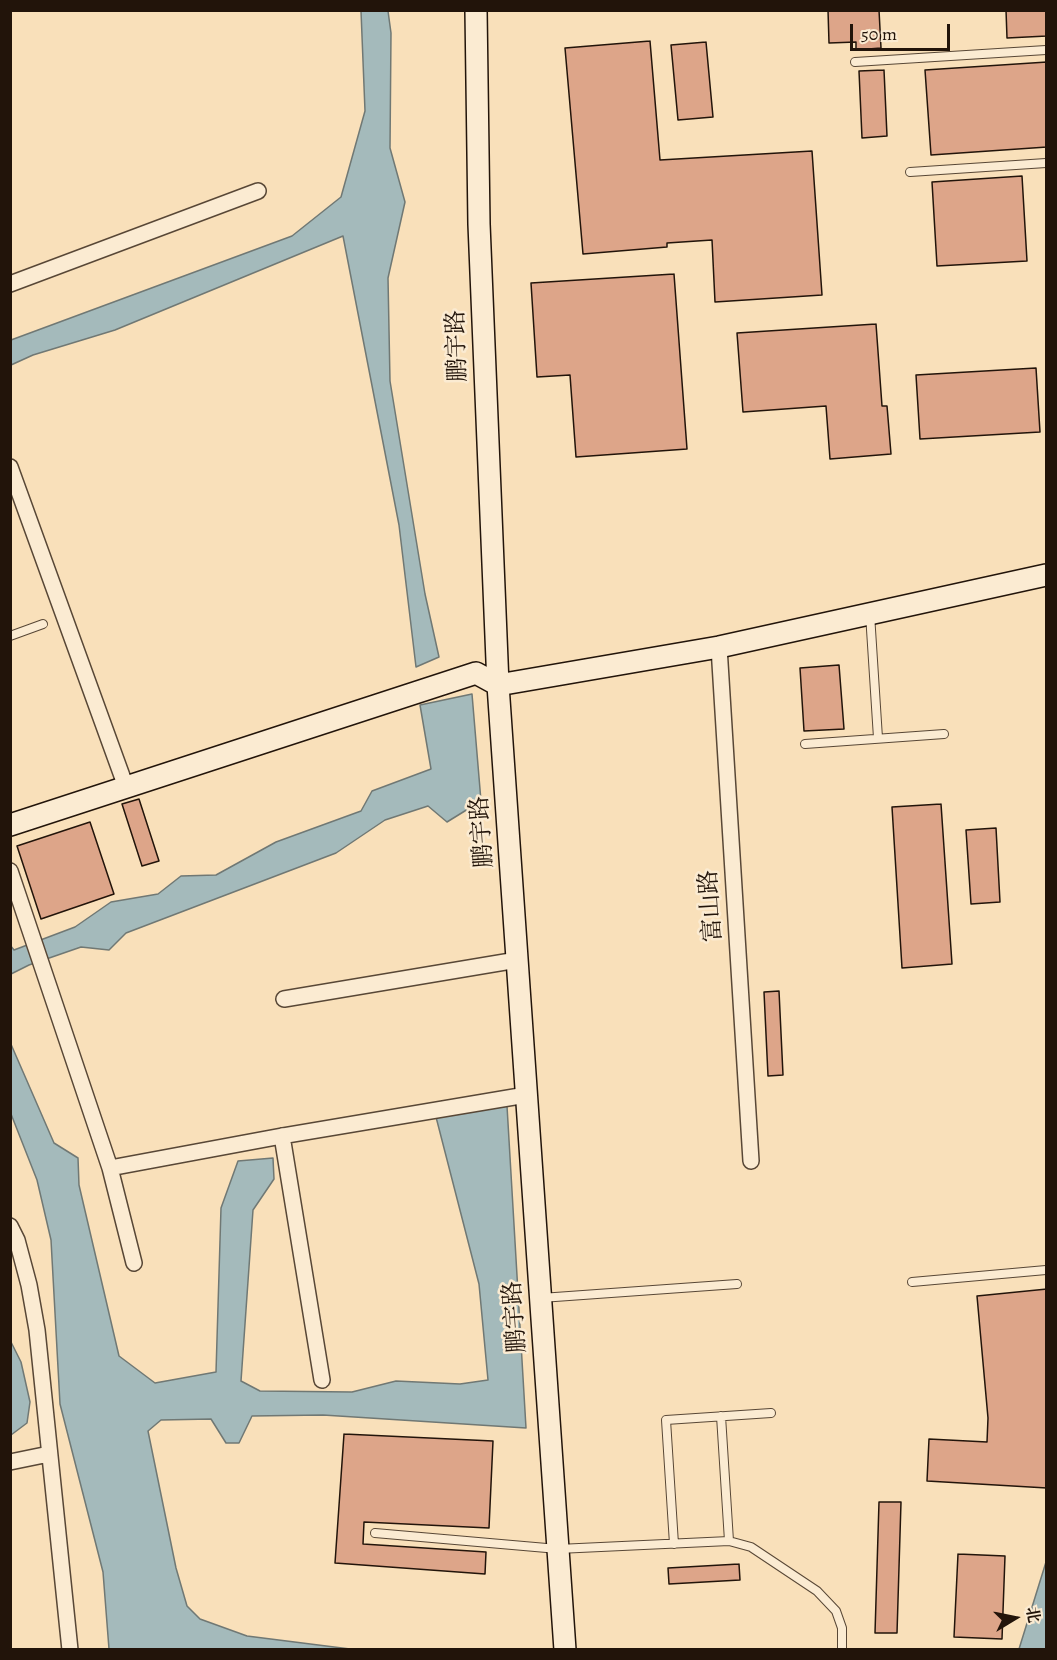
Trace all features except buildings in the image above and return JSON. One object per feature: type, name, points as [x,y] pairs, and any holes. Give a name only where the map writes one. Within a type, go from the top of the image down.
[{"type":"main road","name":"鹏宇路","points":[[476,10],[478,224],[498,685],[565,1650]]},
{"type":"main road","points":[[10,825],[476,673],[498,685],[719,647],[1047,575]]},
{"type":"street","points":[[10,284],[258,191]]},
{"type":"street","points":[[10,467],[126,787]]},
{"type":"street","name":"富山路","points":[[719,647],[751,1161]]},
{"type":"street","points":[[10,870],[110,1168],[134,1263]]},
{"type":"street","points":[[284,999],[517,960]]},
{"type":"street","points":[[110,1168],[526,1095]]},
{"type":"street","points":[[282,1136],[322,1380]]},
{"type":"street","points":[[10,1226],[17,1240],[29,1285],[37,1330],[70,1650]]},
{"type":"street","points":[[10,1462],[49,1454]]},
{"type":"lane","points":[[855,62],[1047,50]]},
{"type":"lane","points":[[910,171],[1047,163]]},
{"type":"lane","points":[[870,614],[878,738]]},
{"type":"lane","points":[[10,636],[43,624]]},
{"type":"lane","points":[[804,744],[944,734]]},
{"type":"lane","points":[[912,1282],[1047,1270]]},
{"type":"lane","points":[[540,1298],[737,1284]]},
{"type":"lane","points":[[674,1544],[666,1420],[771,1413]]},
{"type":"lane","points":[[721,1416],[729,1541]]},
{"type":"lane","points":[[375,1533],[558,1549],[729,1541],[751,1547],[817,1591],[836,1611],[842,1629],[842,1650]]},
{"type":"shaded area","points":[[361,11],[388,11],[391,33],[390,148],[405,202],[388,278],[390,381],[425,594],[439,657],[416,667],[399,525],[343,236],[115,330],[33,355],[11,365],[11,340],[292,236],[341,197],[365,111]]},
{"type":"shaded area","points":[[472,694],[481,801],[447,822],[428,806],[385,820],[336,853],[126,933],[109,950],[81,947],[29,965],[11,974],[10,945],[14,950],[75,927],[111,902],[158,894],[181,876],[216,875],[276,842],[361,811],[372,791],[431,769],[420,705]]},
{"type":"shaded area","points":[[10,1042],[54,1143],[78,1158],[79,1185],[119,1356],[155,1383],[216,1372],[221,1208],[238,1161],[273,1158],[274,1179],[253,1210],[241,1381],[260,1391],[352,1392],[396,1381],[460,1384],[488,1380],[479,1284],[436,1117],[507,1106],[526,1428],[323,1415],[252,1416],[239,1443],[226,1443],[211,1419],[161,1420],[148,1431],[176,1568],[187,1606],[200,1619],[247,1636],[350,1649],[109,1649],[103,1572],[60,1404],[51,1240],[37,1180],[11,1114]]},
{"type":"shaded area","points":[[11,1342],[21,1362],[30,1402],[27,1423],[11,1435]]},
{"type":"shaded area","points":[[1046,1562],[1046,1649],[1019,1649]]}]
